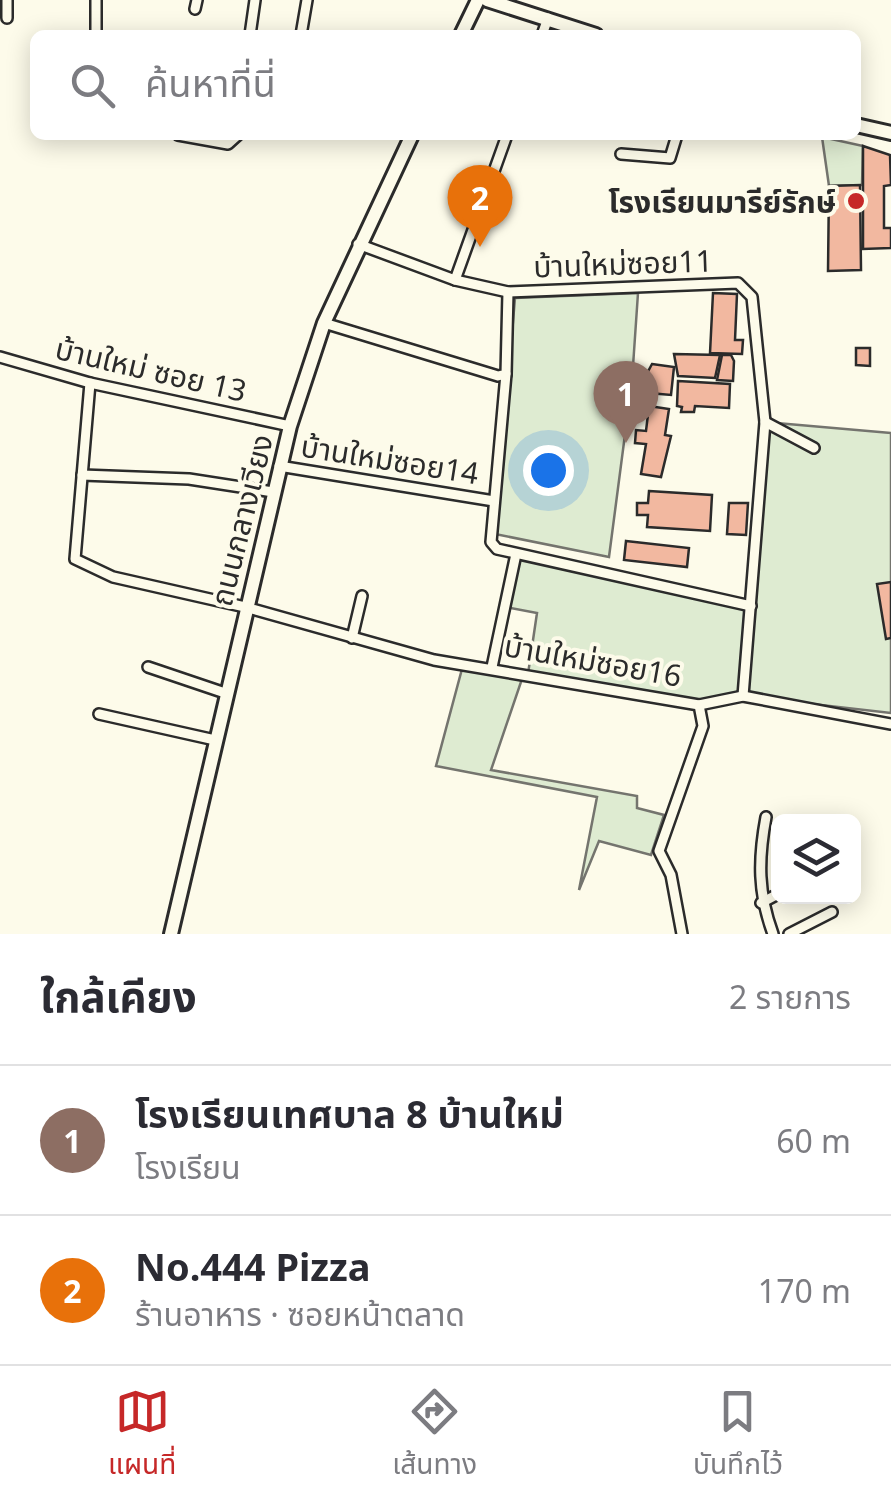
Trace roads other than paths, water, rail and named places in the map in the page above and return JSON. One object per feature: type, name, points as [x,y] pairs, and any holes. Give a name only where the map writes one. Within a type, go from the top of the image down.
[{"type":"main road","points":[[463,30],[478,0]]},
{"type":"main road","points":[[487,0],[582,30]]},
{"type":"main road","points":[[861,126],[891,133]]},
{"type":"main road","name":"ถนนกลางเวียง","points":[[171,934],[290,426],[324,323],[410,140]]},
{"type":"street","points":[[7,0],[7,18]]},
{"type":"street","points":[[96,0],[96,30]]},
{"type":"street","points":[[251,30],[254,0]]},
{"type":"street","points":[[302,30],[307,0]]},
{"type":"street","points":[[544,30],[548,18]]},
{"type":"street","points":[[206,140],[228,144],[232,140]]},
{"type":"street","points":[[455,280],[505,140]]},
{"type":"street","points":[[622,154],[670,158],[675,140]]},
{"type":"street","name":"บ้านใหม่ซอย11","points":[[358,244],[455,280],[508,292],[738,283],[752,297],[764,422],[743,696]]},
{"type":"street","points":[[508,292],[506,374],[491,542],[497,549],[516,554],[752,606]]},
{"type":"street","points":[[324,323],[498,376],[506,374]]},
{"type":"street","name":"บ้านใหม่ ซอย 13","points":[[0,357],[90,383],[290,426]]},
{"type":"street","points":[[90,383],[82,475],[188,479],[273,492]]},
{"type":"street","points":[[764,422],[814,448]]},
{"type":"street","name":"บ้านใหม่ซอย14","points":[[279,466],[494,501]]},
{"type":"street","name":"บ้านใหม่ซอย16","points":[[82,475],[75,559],[113,578],[245,607],[434,660],[699,705],[703,726],[659,852],[671,875],[682,934]]},
{"type":"street","points":[[492,668],[516,554]]},
{"type":"street","points":[[352,638],[362,596]]},
{"type":"street","points":[[148,667],[225,694]]},
{"type":"street","points":[[699,705],[743,696],[891,724]]},
{"type":"street","points":[[99,714],[214,740]]},
{"type":"street","points":[[766,817],[758,873],[762,902],[774,934]]},
{"type":"street","points":[[762,902],[771,898]]},
{"type":"street","points":[[789,934],[832,912]]},
{"type":"place","name":"โรงเรียนมารีย์รักษ์","points":[[856,201]]},
{"type":"place","name":"No.444 Pizza","points":[[480,247]]},
{"type":"place","name":"โรงเรียนเทศบาล 8 บ้านใหม่","points":[[626,443]]}]
